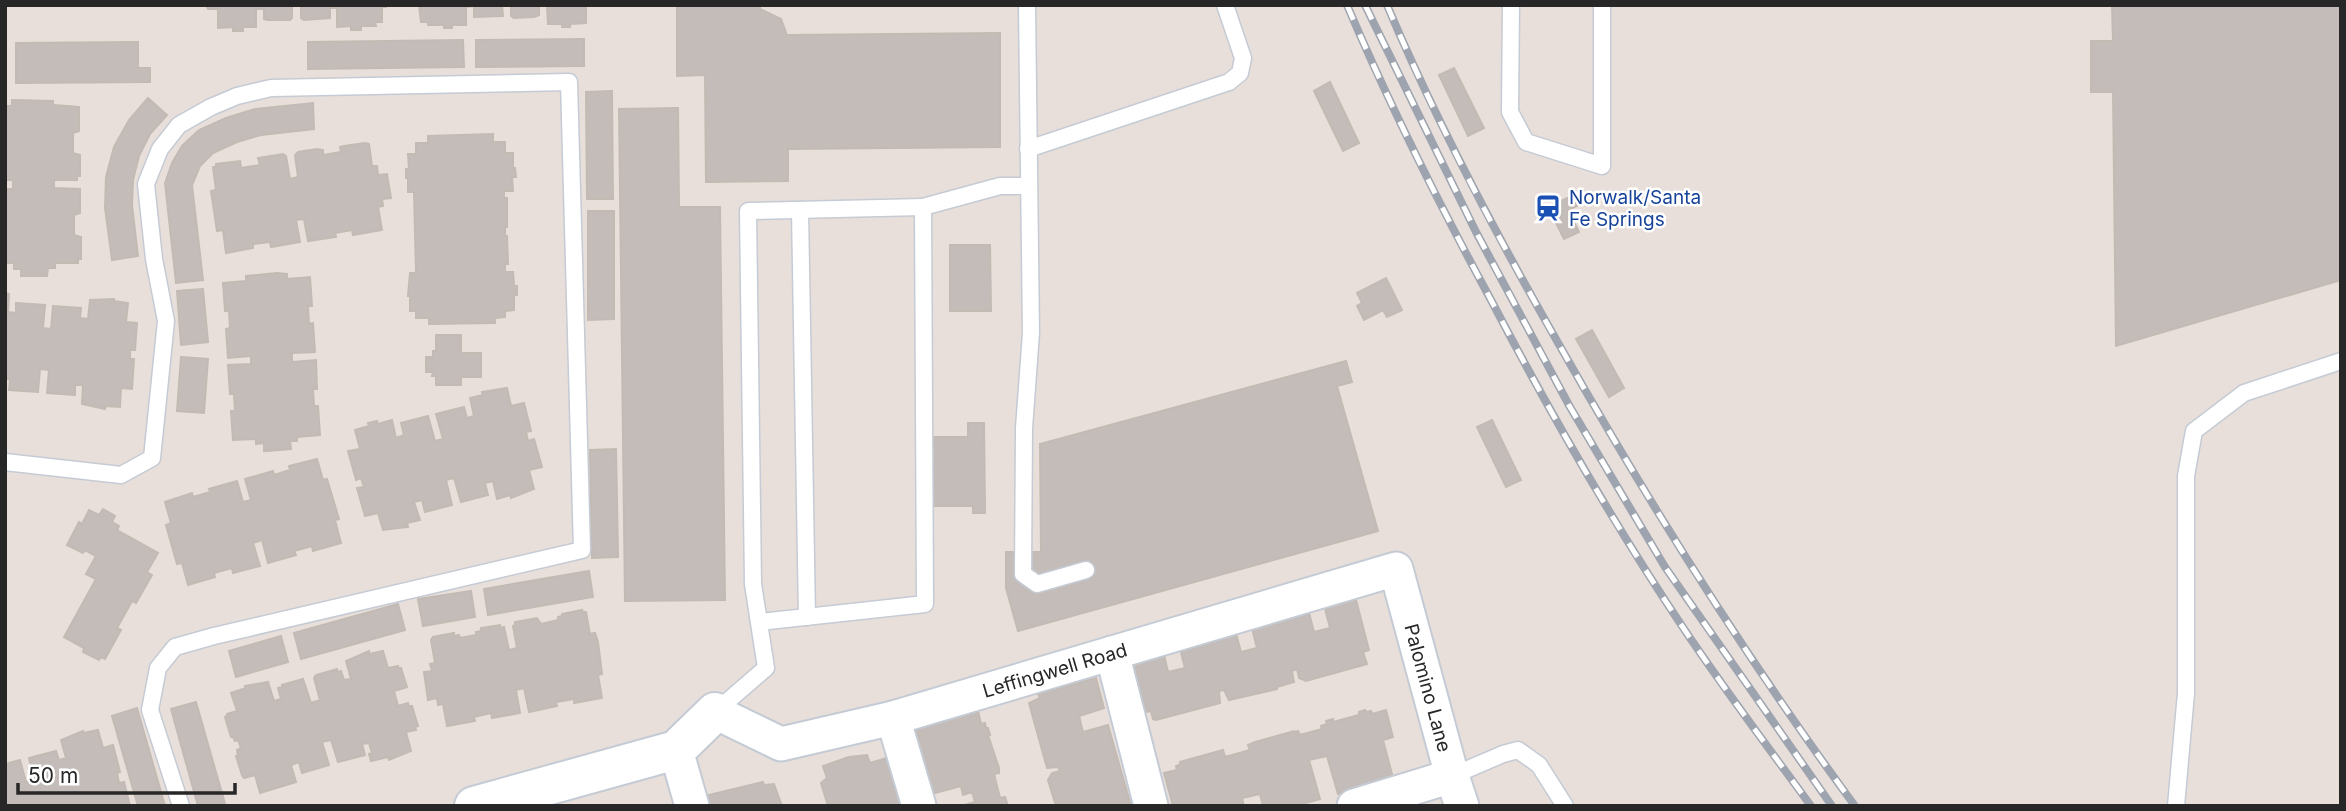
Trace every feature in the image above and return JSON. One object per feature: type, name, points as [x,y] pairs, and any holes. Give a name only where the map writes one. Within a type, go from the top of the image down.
[{"type":"street","name":"Leffingwell Road","points":[[715,712],[781,744],[893,718],[1396,569]]},
{"type":"street","name":"Palomino Lane","points":[[1396,569],[1457,791]]},
{"type":"street","points":[[1112,653],[1151,806]]},
{"type":"street","points":[[474,806],[559,795],[676,750],[715,712]]},
{"type":"street","points":[[893,718],[919,806]]},
{"type":"street","points":[[676,750],[692,806]]},
{"type":"street","points":[[1354,806],[1457,791]]},
{"type":"lane","points":[[1027,5],[1031,333],[1024,428],[1023,574],[1037,584],[1086,570]]},
{"type":"lane","points":[[1028,149],[1229,82],[1240,73],[1243,58],[1224,5]]},
{"type":"lane","points":[[1511,5],[1510,112],[1526,142],[1602,166],[1602,5]]},
{"type":"lane","points":[[5,462],[121,475],[152,458],[166,321],[154,259],[146,184],[160,149],[179,125],[237,96],[271,88],[569,82],[582,550],[175,647],[158,668],[150,710],[181,806]]},
{"type":"lane","points":[[715,712],[766,668],[753,584],[748,211],[923,207],[1000,186],[1029,186]]},
{"type":"lane","points":[[760,622],[925,604],[923,207]]},
{"type":"lane","points":[[800,210],[807,617]]},
{"type":"lane","points":[[2176,806],[2186,692],[2186,475],[2194,431],[2244,393],[2341,361]]},
{"type":"lane","points":[[1457,791],[1503,754],[1518,750],[1539,765],[1565,806]]},
{"type":"building","points":[[206,5],[292,5],[290,20],[267,20],[264,19],[264,9],[256,9],[256,27],[243,27],[243,31],[233,31],[233,27],[218,28],[218,9],[208,9]]},
{"type":"building","points":[[301,5],[386,7],[382,7],[382,22],[375,22],[376,26],[361,26],[361,30],[351,30],[351,26],[337,27],[337,8],[330,8],[330,18],[304,20],[301,18]]},
{"type":"building","points":[[419,5],[502,5],[503,16],[474,17],[474,6],[466,7],[466,25],[444,28],[444,25],[421,22]]},
{"type":"building","points":[[511,5],[596,6],[586,6],[586,23],[562,27],[562,24],[548,24],[547,6],[539,6],[539,15],[534,17],[514,18],[511,16]]},
{"type":"building","points":[[677,5],[760,5],[760,9],[781,19],[787,35],[1000,33],[1000,147],[788,149],[788,181],[706,182],[705,75],[677,76]]},
{"type":"building","points":[[2112,5],[2341,5],[2341,280],[2116,346],[2113,92],[2091,92],[2091,41],[2113,41]]},
{"type":"building","points":[[584,39],[584,66],[476,67],[476,40]]},
{"type":"building","points":[[463,40],[464,67],[308,69],[308,42]]},
{"type":"building","points":[[138,42],[138,68],[150,68],[150,82],[16,83],[16,43]]},
{"type":"building","points":[[1454,68],[1484,128],[1468,136],[1439,75]]},
{"type":"building","points":[[1330,82],[1359,143],[1343,151],[1314,91]]},
{"type":"building","points":[[612,91],[613,199],[587,199],[586,92]]},
{"type":"building","points":[[148,98],[167,115],[150,134],[139,156],[133,180],[132,205],[138,256],[112,260],[105,208],[106,177],[114,147],[129,120]]},
{"type":"building","points":[[12,100],[53,101],[53,105],[79,107],[79,131],[73,133],[73,153],[80,155],[80,176],[77,176],[77,180],[54,180],[54,188],[80,189],[80,213],[74,215],[74,235],[81,237],[81,259],[78,259],[78,263],[55,263],[55,268],[48,268],[47,276],[21,276],[21,269],[14,269],[14,263],[5,263],[5,189],[13,189],[13,180],[5,180],[5,106],[12,106]]},
{"type":"building","points":[[313,103],[314,129],[261,135],[237,142],[213,153],[200,166],[192,185],[203,280],[176,283],[165,183],[182,146],[199,130],[226,118],[255,109]]},
{"type":"building","points":[[678,108],[679,207],[720,207],[725,600],[625,601],[619,109]]},
{"type":"building","points":[[493,134],[493,142],[505,142],[505,153],[513,153],[515,168],[516,177],[512,177],[513,191],[504,191],[504,198],[507,198],[505,236],[508,264],[505,264],[505,272],[513,272],[514,286],[517,286],[514,310],[505,311],[505,317],[495,318],[495,323],[429,324],[429,318],[416,318],[416,311],[410,311],[408,296],[410,273],[416,273],[414,192],[408,192],[406,178],[406,169],[409,169],[408,154],[416,154],[416,143],[428,143],[428,136]]},
{"type":"building","points":[[369,144],[372,166],[377,166],[378,175],[387,174],[391,198],[382,199],[383,206],[378,207],[382,230],[353,235],[352,230],[335,233],[336,237],[308,241],[304,219],[296,220],[300,242],[271,247],[270,242],[253,244],[253,248],[226,253],[223,230],[217,231],[211,191],[216,190],[213,167],[216,167],[216,164],[240,161],[241,168],[260,165],[258,158],[283,154],[286,156],[290,179],[298,177],[295,155],[298,152],[317,149],[323,150],[323,155],[341,152],[340,147]]},
{"type":"building","points":[[1578,193],[1583,203],[1568,210],[1579,232],[1564,239],[1548,207]]},
{"type":"building","points":[[588,211],[614,211],[614,319],[588,320]]},
{"type":"building","points":[[950,245],[990,245],[991,311],[950,311]]},
{"type":"building","points":[[287,274],[287,279],[310,277],[312,306],[308,306],[309,324],[313,323],[315,352],[292,353],[292,362],[316,360],[317,389],[313,389],[314,406],[318,406],[320,435],[297,437],[297,441],[290,441],[291,449],[264,451],[264,443],[256,444],[256,439],[233,440],[231,411],[235,411],[234,394],[230,394],[228,365],[251,364],[251,356],[228,358],[226,329],[230,328],[229,311],[225,311],[223,283],[246,281],[246,276]]},
{"type":"building","points":[[1386,278],[1402,310],[1387,317],[1383,310],[1364,320],[1357,306],[1362,303],[1357,293]]},
{"type":"building","points":[[203,289],[208,342],[181,345],[177,291]]},
{"type":"building","points":[[5,293],[9,294],[8,312],[16,313],[16,303],[45,305],[43,328],[51,329],[53,306],[81,308],[80,318],[88,319],[90,300],[114,299],[128,303],[126,322],[137,323],[135,350],[130,350],[130,359],[134,359],[132,389],[121,388],[120,407],[105,406],[105,409],[82,404],[83,385],[75,385],[75,395],[47,393],[49,370],[40,369],[38,392],[9,390],[10,379],[5,379]]},
{"type":"building","points":[[1592,330],[1624,388],[1609,397],[1576,339]]},
{"type":"building","points":[[436,335],[461,335],[461,353],[481,353],[481,377],[461,377],[461,385],[436,385],[433,372],[426,372],[426,357],[433,357],[433,351],[436,351]]},
{"type":"building","points":[[181,357],[208,359],[204,413],[177,411]]},
{"type":"building","points":[[1346,361],[1352,382],[1337,386],[1378,531],[1018,631],[1006,588],[1006,552],[1041,552],[1040,444]]},
{"type":"building","points":[[507,388],[511,406],[524,403],[531,431],[526,432],[528,441],[534,439],[542,467],[529,470],[534,489],[511,498],[511,495],[497,499],[493,481],[485,483],[488,495],[461,502],[454,478],[446,480],[452,505],[425,512],[422,500],[414,502],[420,520],[407,523],[408,527],[383,530],[378,513],[365,516],[357,488],[364,487],[361,478],[356,480],[348,451],[360,449],[355,430],[369,426],[368,423],[377,421],[378,424],[392,420],[396,438],[404,435],[401,423],[428,416],[435,441],[443,439],[436,414],[464,407],[467,418],[474,416],[470,398],[483,395],[482,392]]},
{"type":"building","points":[[1492,420],[1521,480],[1506,487],[1477,427]]},
{"type":"building","points":[[968,423],[984,423],[985,513],[973,513],[973,506],[931,506],[930,437],[968,437]]},
{"type":"building","points":[[616,449],[618,557],[592,558],[590,450]]},
{"type":"building","points":[[317,459],[323,480],[327,479],[339,519],[335,520],[341,543],[313,551],[312,546],[294,551],[296,555],[268,563],[262,540],[253,543],[260,566],[233,573],[232,568],[214,573],[215,577],[188,585],[182,563],[177,564],[166,525],[171,523],[165,502],[192,493],[193,497],[237,481],[243,502],[251,500],[245,479],[273,471],[274,475],[290,470],[289,466]]},
{"type":"building","points":[[103,509],[115,516],[112,522],[119,526],[117,530],[158,553],[147,572],[152,575],[136,603],[132,601],[117,628],[121,630],[105,659],[101,657],[99,660],[83,652],[84,648],[64,637],[96,579],[86,574],[96,556],[67,545],[89,510],[99,515]]},
{"type":"building","points":[[589,571],[593,597],[488,615],[484,589]]},
{"type":"building","points":[[471,591],[475,617],[423,626],[418,599]]},
{"type":"building","points":[[1354,592],[1369,650],[1363,652],[1367,664],[1306,681],[1299,678],[1297,669],[1292,671],[1294,682],[1277,689],[1229,700],[1224,690],[1219,691],[1220,703],[1156,720],[1153,719],[1151,711],[1146,712],[1130,654],[1162,646],[1168,672],[1185,668],[1178,641],[1234,626],[1241,652],[1257,648],[1250,621],[1307,605],[1314,632],[1330,628],[1323,601]]},
{"type":"building","points":[[398,604],[405,630],[301,659],[294,633]]},
{"type":"building","points":[[582,610],[586,612],[590,634],[595,633],[598,642],[602,674],[598,675],[602,698],[574,703],[574,699],[556,702],[557,706],[529,712],[524,688],[516,690],[520,713],[492,718],[491,713],[474,717],[475,721],[447,726],[443,704],[438,705],[437,698],[428,700],[424,672],[432,671],[430,664],[435,663],[431,640],[433,637],[454,633],[454,636],[459,635],[460,638],[476,635],[481,628],[500,625],[501,628],[504,627],[509,650],[517,648],[513,626],[515,622],[537,618],[541,624],[558,620],[562,614]]},
{"type":"building","points":[[281,636],[288,662],[236,677],[229,651]]},
{"type":"building","points":[[369,651],[369,654],[383,651],[388,668],[401,668],[407,687],[394,691],[398,706],[408,703],[412,706],[418,726],[415,727],[416,730],[406,732],[411,751],[389,760],[388,757],[371,761],[369,743],[362,744],[365,755],[338,762],[331,740],[322,742],[329,765],[302,773],[299,762],[291,765],[296,782],[260,793],[255,775],[244,778],[236,756],[237,750],[241,748],[238,740],[235,741],[231,737],[225,717],[237,711],[231,693],[246,688],[245,686],[268,682],[274,701],[281,699],[278,688],[303,679],[311,703],[320,700],[314,678],[316,675],[337,669],[337,672],[341,671],[344,680],[351,679],[346,661]]},
{"type":"building","points":[[1096,678],[1104,708],[1079,716],[1083,732],[1108,725],[1131,806],[1056,806],[1048,780],[1052,773],[1060,771],[1058,767],[1047,768],[1029,703],[1040,698],[1038,694]]},
{"type":"building","points":[[196,702],[225,804],[220,806],[198,806],[171,709]]},
{"type":"building","points":[[137,708],[165,806],[138,806],[112,716]]},
{"type":"building","points":[[1386,710],[1393,737],[1383,740],[1393,778],[1338,794],[1327,756],[1309,760],[1320,799],[1295,806],[1263,806],[1260,794],[1242,798],[1244,806],[1173,806],[1164,773],[1177,770],[1176,766],[1181,764],[1180,762],[1223,750],[1225,757],[1250,750],[1248,745],[1255,742],[1294,731],[1298,731],[1300,735],[1322,729],[1321,726],[1327,724],[1326,721],[1333,719],[1333,722],[1359,715],[1359,712],[1371,711],[1372,714]]},
{"type":"building","points":[[978,711],[981,724],[985,723],[988,728],[999,768],[999,773],[994,774],[1000,798],[1005,797],[1008,806],[961,806],[975,802],[972,792],[963,795],[961,786],[931,794],[916,740],[919,739],[916,729]]},
{"type":"building","points":[[98,730],[103,748],[113,745],[120,772],[117,773],[119,783],[124,782],[130,806],[5,806],[5,764],[20,760],[26,782],[34,781],[29,758],[56,751],[59,760],[66,758],[61,740],[83,731]]},
{"type":"building","points":[[867,755],[870,763],[890,757],[904,806],[828,806],[821,783],[827,778],[823,766],[849,757]]},
{"type":"building","points":[[763,782],[764,785],[774,784],[782,806],[707,806],[705,796]]},
{"type":"railway","points":[[1347,5],[1434,191],[1559,426],[1632,549],[1684,629],[1811,806]]},
{"type":"railway","points":[[1365,5],[1476,232],[1570,407],[1665,567],[1832,806]]},
{"type":"railway","points":[[1387,5],[1427,95],[1471,183],[1598,413],[1667,528],[1740,641],[1855,806]]},
{"type":"place","name":"Norwalk/Santa Fe Springs","points":[[1548,208]]}]
